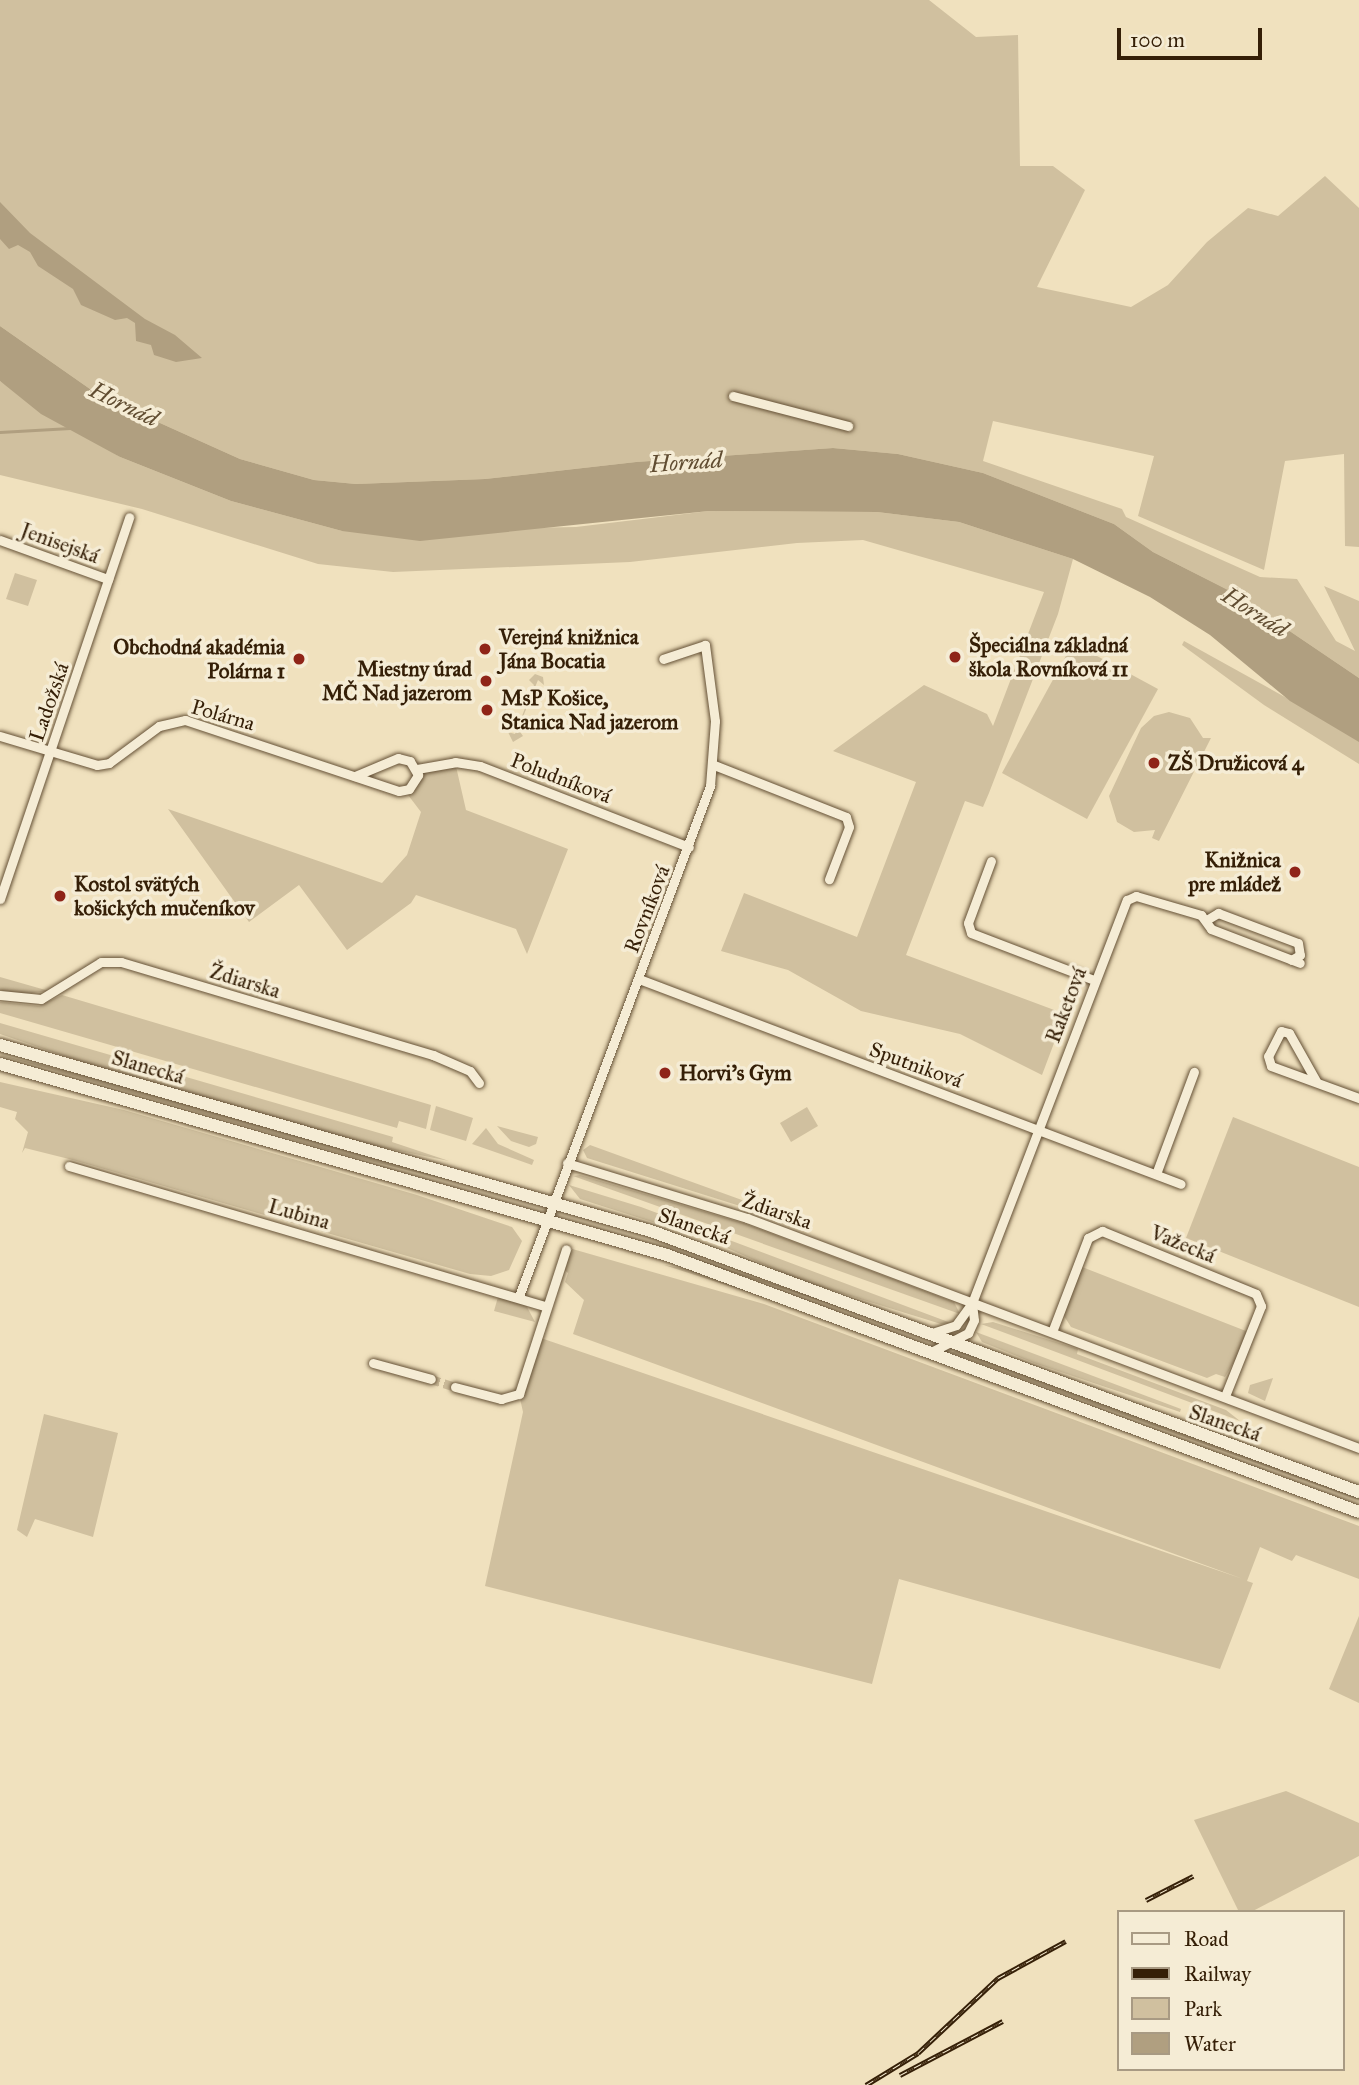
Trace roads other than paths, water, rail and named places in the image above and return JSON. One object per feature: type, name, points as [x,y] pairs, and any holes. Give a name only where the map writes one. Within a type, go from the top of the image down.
[{"type":"main road","name":"Slanecká","points":[[0,1045],[552,1202],[704,1249],[1359,1492]]},
{"type":"main road","name":"Slanecká","points":[[0,1064],[667,1255],[1359,1512]]},
{"type":"street","points":[[733,396],[848,426]]},
{"type":"street","name":"Ladožská","points":[[0,899],[129,517]]},
{"type":"street","name":"Jenisejská","points":[[0,540],[108,579]]},
{"type":"street","name":"Rovníková","points":[[546,1219],[689,847],[715,765],[715,721],[705,645],[663,659]]},
{"type":"street","name":"Polárna","points":[[0,737],[89,765],[104,765],[159,726],[185,720],[405,791],[415,781],[417,769]]},
{"type":"street","points":[[355,776],[398,758],[410,761],[417,769]]},
{"type":"street","name":"Poludníková","points":[[417,769],[456,762],[480,766],[689,847]]},
{"type":"street","points":[[715,765],[846,817],[849,827],[828,879]]},
{"type":"street","points":[[991,861],[968,923],[971,933],[1094,980]]},
{"type":"street","name":"Raketová","points":[[932,1333],[956,1325],[972,1303],[1127,900],[1145,898],[1208,919],[1218,913],[1298,943],[1300,955],[1296,962],[1211,929],[1208,919]]},
{"type":"street","name":"Ždiarska","points":[[0,995],[41,999],[101,962],[121,961],[433,1055],[470,1070],[479,1083]]},
{"type":"street","name":"Sputniková","points":[[639,979],[1181,1184]]},
{"type":"street","points":[[1316,1081],[1289,1033],[1281,1031],[1268,1056],[1269,1063],[1359,1098]]},
{"type":"street","points":[[1156,1174],[1194,1072]]},
{"type":"street","name":"Ždiarska","points":[[567,1163],[747,1218],[972,1303]]},
{"type":"street","name":"Lubina","points":[[69,1166],[519,1296],[545,1306]]},
{"type":"street","points":[[519,1296],[546,1219]]},
{"type":"street","name":"Važecká","points":[[1052,1332],[1088,1238],[1097,1231],[1115,1236],[1256,1294],[1261,1306],[1225,1396]]},
{"type":"street","points":[[455,1387],[501,1399],[519,1394],[545,1306],[566,1249]]},
{"type":"street","points":[[972,1303],[1359,1448]]},
{"type":"street","name":"Raketová","points":[[972,1303],[972,1325],[984,1353]]},
{"type":"street","points":[[931,1352],[957,1343],[972,1325],[993,1312]]},
{"type":"street","points":[[373,1363],[431,1379]]},
{"type":"water","points":[[0,202],[30,233],[145,319],[175,335],[202,358],[176,362],[154,355],[151,345],[136,341],[135,323],[127,318],[115,320],[81,305],[73,289],[38,266],[30,252],[18,245],[9,249],[0,239]]},
{"type":"water","name":"Hornád","points":[[0,326],[100,396],[240,459],[314,480],[356,484],[485,479],[636,462],[833,448],[898,454],[983,473],[1114,524],[1153,552],[1232,592],[1359,678],[1359,742],[1290,701],[1210,635],[1150,597],[1073,559],[959,522],[877,512],[709,511],[420,541],[342,531],[231,501],[120,457],[41,414],[0,381]]},
{"type":"waterway","points":[[0,432],[70,428]]},
{"type":"tunnel","points":[[431,1379],[455,1387]]},
{"type":"railway","points":[[1146,1900],[1193,1876]]},
{"type":"railway","points":[[866,2085],[918,2053],[998,1978],[1066,1941]]},
{"type":"railway","points":[[900,2075],[1003,2021]]},
{"type":"place","name":"Verejná knižnica Jána Bocatia","points":[[485,649]]},
{"type":"place","name":"Špeciálna základná škola Rovníková 11","points":[[955,657]]},
{"type":"place","name":"Obchodná akadémia Polárna 1","points":[[299,659]]},
{"type":"place","name":"Miestny úrad MČ Nad jazerom","points":[[486,681]]},
{"type":"place","name":"MsP Košice, Stanica Nad jazerom","points":[[487,710]]},
{"type":"place","name":"ZŠ Družicová 4","points":[[1154,763]]},
{"type":"place","name":"Knižnica pre mládež","points":[[1295,872]]},
{"type":"place","name":"Kostol svätých košických mučeníkov","points":[[60,896]]},
{"type":"place","name":"Horvi's Gym","points":[[665,1073]]}]
